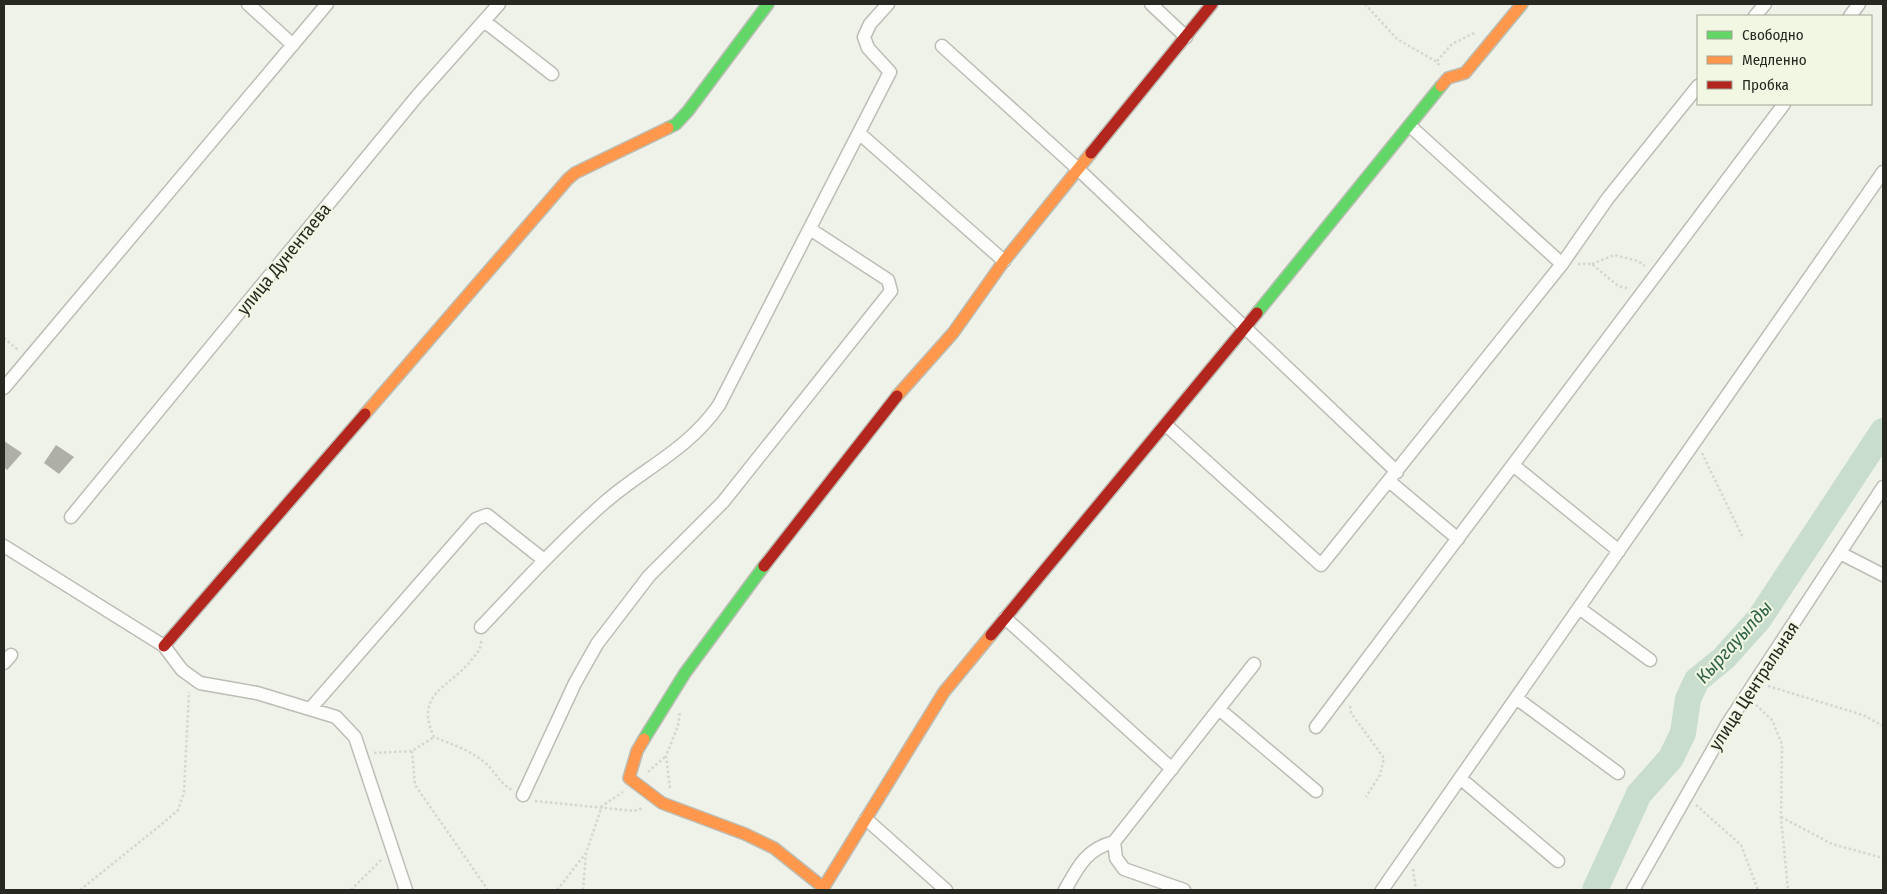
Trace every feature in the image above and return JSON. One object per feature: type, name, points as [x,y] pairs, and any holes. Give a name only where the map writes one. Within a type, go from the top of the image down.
[{"type":"street","points":[[248,4],[293,45]]},
{"type":"street","points":[[4,388],[328,4]]},
{"type":"street","name":"улица Дунентаева","points":[[72,517],[418,95],[499,4]]},
{"type":"street","points":[[164,646],[568,179],[575,173],[676,124],[688,111],[768,4]]},
{"type":"street","points":[[481,627],[544,560],[606,502],[686,443],[708,421],[719,405],[890,72],[868,48],[864,37],[870,24],[888,4]]},
{"type":"street","points":[[1151,4],[1186,37]]},
{"type":"street","points":[[1212,4],[1004,261],[953,333],[908,382],[759,572],[686,673],[659,713],[638,751],[629,778],[662,803],[745,834],[774,848],[823,889],[944,692],[1166,425],[1448,78],[1465,73],[1522,4]]},
{"type":"street","points":[[1756,15],[1765,4]]},
{"type":"street","points":[[1851,15],[1860,4]]},
{"type":"street","points":[[484,21],[552,74]]},
{"type":"street","points":[[942,46],[1078,169],[1245,326],[1393,477],[1458,539]]},
{"type":"street","points":[[1166,425],[1321,565],[1562,264],[1608,198],[1697,87]]},
{"type":"street","points":[[1316,726],[1783,105]]},
{"type":"street","points":[[1410,126],[1562,264]]},
{"type":"street","points":[[859,132],[1004,261]]},
{"type":"street","points":[[1382,890],[1883,172]]},
{"type":"street","points":[[523,795],[575,683],[596,644],[649,576],[723,502],[891,291],[888,280],[810,229]]},
{"type":"street","points":[[1513,465],[1619,551]]},
{"type":"street","name":"улица Центральная","points":[[1634,890],[1686,796],[1754,682],[1883,487]]},
{"type":"street","points":[[311,708],[476,519],[487,515],[544,560]]},
{"type":"street","points":[[4,546],[164,646],[182,670],[200,683],[257,693],[336,717],[355,737],[406,890]]},
{"type":"street","points":[[1840,553],[1883,575]]},
{"type":"street","points":[[1579,608],[1650,660]]},
{"type":"street","points":[[1005,618],[1172,769]]},
{"type":"street","points":[[1065,890],[1082,860],[1100,846],[1114,842],[1254,664]]},
{"type":"street","points":[[1516,698],[1618,773]]},
{"type":"street","points":[[1219,709],[1316,790]]},
{"type":"street","points":[[1460,778],[1558,861]]},
{"type":"street","points":[[866,819],[946,890]]},
{"type":"street","points":[[1114,842],[1116,858],[1124,869],[1184,890]]},
{"type":"path","points":[[1364,4],[1397,39],[1437,62],[1448,78]]},
{"type":"path","points":[[1437,62],[1452,44],[1480,31],[1500,31]]},
{"type":"path","points":[[1562,264],[1592,264],[1614,255],[1638,261],[1656,275]]},
{"type":"path","points":[[1592,264],[1618,286],[1642,293]]},
{"type":"path","points":[[4,338],[28,359]]},
{"type":"path","points":[[1696,441],[1743,538]]},
{"type":"path","points":[[481,627],[481,647],[464,670],[440,687],[428,705],[428,723],[434,737],[458,747],[484,762],[503,785],[537,802],[602,806],[634,811],[662,803]]},
{"type":"path","points":[[80,890],[178,810],[184,792],[190,676]]},
{"type":"path","points":[[1754,682],[1862,715],[1883,726]]},
{"type":"path","points":[[1346,687],[1351,714],[1384,758],[1380,775],[1366,797]]},
{"type":"path","points":[[1746,695],[1772,720],[1782,744],[1781,817],[1788,890]]},
{"type":"path","points":[[673,794],[670,787],[666,756],[678,726],[681,708]]},
{"type":"path","points":[[360,754],[412,751],[434,737]]},
{"type":"path","points":[[412,751],[415,785],[488,890]]},
{"type":"path","points":[[1686,796],[1742,845],[1758,890]]},
{"type":"path","points":[[583,890],[586,853],[602,806]]},
{"type":"path","points":[[1781,817],[1832,844],[1883,858]]},
{"type":"path","points":[[351,890],[392,848]]},
{"type":"path","points":[[557,890],[586,853]]},
{"type":"building","points":[[4,441],[22,453],[7,470],[4,467]]},
{"type":"building","points":[[56,445],[74,457],[59,474],[44,463]]},
{"type":"waterway","name":"Кыргауылды","points":[[1595,890],[1639,794],[1671,758],[1683,733],[1688,699],[1697,680],[1724,658],[1759,619],[1883,431]]},
{"type":"traffic: fast","points":[[668,128],[676,124],[688,111],[768,4]]},
{"type":"traffic: fast","points":[[1257,313],[1441,86]]},
{"type":"traffic: fast","points":[[644,739],[685,673],[764,566]]},
{"type":"traffic: slow","points":[[1441,86],[1448,78],[1465,73],[1522,4]]},
{"type":"traffic: slow","points":[[365,414],[568,179],[575,173],[668,128]]},
{"type":"traffic: slow","points":[[897,396],[953,333],[1004,261],[1091,153]]},
{"type":"traffic: slow","points":[[822,890],[944,692],[991,635]]},
{"type":"traffic: slow","points":[[644,739],[637,751],[629,778],[662,803],[745,834],[774,848],[824,888]]},
{"type":"traffic: jam","points":[[1091,153],[1212,4]]},
{"type":"traffic: jam","points":[[991,635],[1257,313]]},
{"type":"traffic: jam","points":[[764,566],[897,396]]},
{"type":"traffic: jam","points":[[164,646],[365,414]]}]
